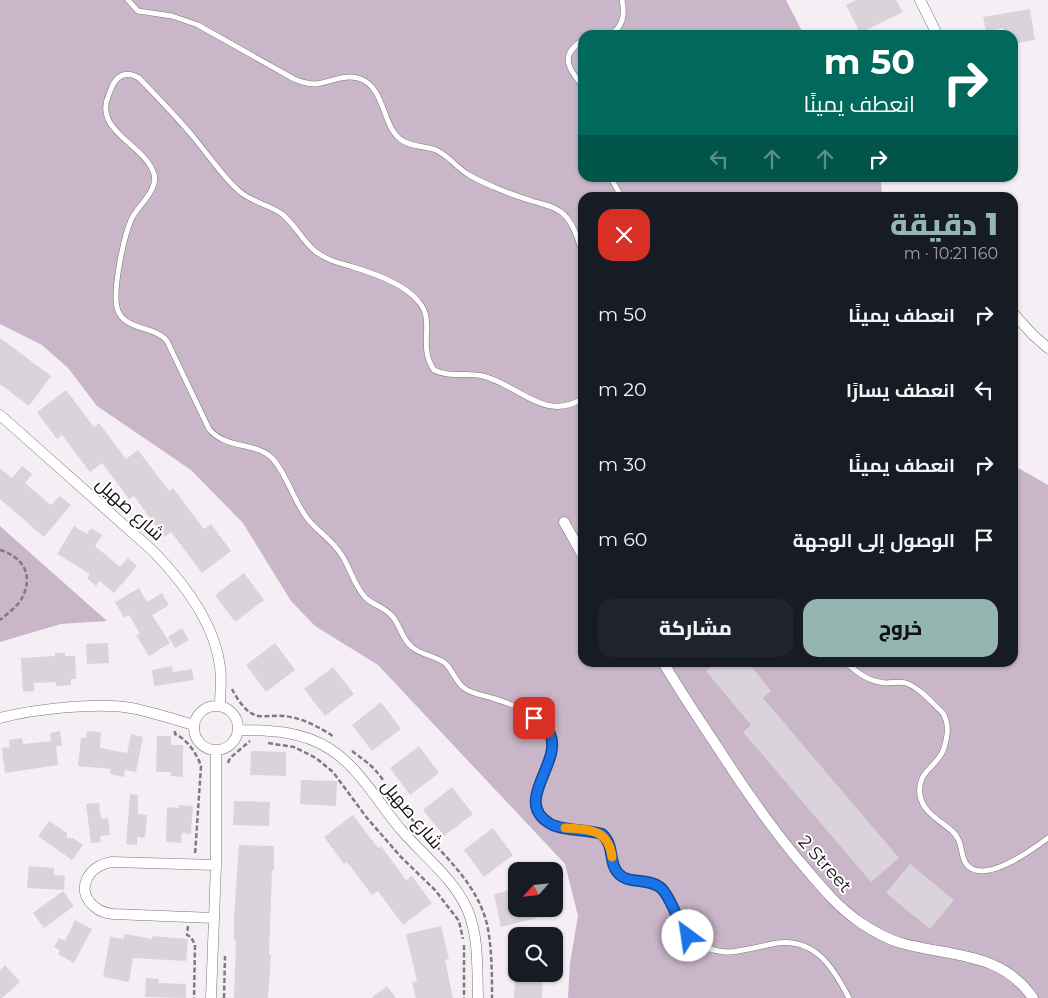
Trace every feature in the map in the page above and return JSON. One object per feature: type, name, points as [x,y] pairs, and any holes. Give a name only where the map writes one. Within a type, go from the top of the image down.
[{"type":"street","points":[[920,0],[935,30]]},
{"type":"street","points":[[1018,319],[1048,348]]},
{"type":"street","name":"شارع صهيل","points":[[0,415],[153,551],[189,592],[203,616],[213,641],[220,667],[220,706]]},
{"type":"street","points":[[564,522],[578,547]]},
{"type":"street","name":"2 Street","points":[[666,667],[765,818],[789,850],[842,908],[878,934],[899,943],[970,956],[991,963],[1012,976],[1033,998]]},
{"type":"street","points":[[0,718],[66,707],[98,706],[129,708],[194,725]]},
{"type":"street","points":[[213,706],[220,706],[226,708],[236,717],[238,730],[234,742],[228,747],[216,750],[208,749],[197,739],[194,725],[200,712],[213,706]]},
{"type":"street","name":"شارع صهيل","points":[[238,730],[288,732],[310,738],[331,749],[349,765],[403,833],[458,892],[468,911],[474,931],[478,998]]},
{"type":"street","points":[[211,998],[216,865],[216,750]]},
{"type":"street","points":[[214,918],[102,912],[93,906],[85,888],[87,878],[92,869],[101,863],[216,865]]},
{"type":"lane","points":[[128,0],[138,10],[172,16],[198,25],[286,76],[302,82],[319,84],[349,77],[362,79],[373,88],[393,130],[400,140],[437,151],[451,159],[469,175],[523,198],[553,207],[568,218],[578,242]]},
{"type":"lane","points":[[615,30],[623,20],[622,0]]},
{"type":"lane","points":[[578,44],[570,53],[569,60],[569,68],[578,80]]},
{"type":"lane","points":[[578,401],[569,405],[549,406],[539,403],[486,376],[450,374],[434,370],[426,356],[426,314],[414,296],[372,273],[326,258],[316,252],[307,245],[282,214],[241,193],[230,183],[195,139],[139,78],[134,75],[123,75],[114,82],[105,102],[105,115],[148,163],[155,175],[153,188],[136,212],[129,226],[119,270],[117,307],[125,320],[160,334],[167,341],[213,434],[223,441],[259,450],[273,460],[308,519],[340,552],[360,591],[366,598],[393,617],[403,636],[414,649],[440,659],[447,664],[465,689],[517,707],[546,728],[553,747],[536,799],[536,806],[543,819],[555,826],[602,834],[610,846],[613,864],[619,874],[624,878],[655,884],[661,888],[666,893],[682,928],[704,947],[722,952],[731,952],[784,943],[806,947],[830,965],[849,998]]},
{"type":"lane","points":[[851,667],[862,676],[871,680],[908,684],[921,693],[946,718],[948,730],[945,746],[939,758],[929,767],[922,778],[920,797],[932,815],[956,834],[964,858],[970,868],[982,872],[997,868],[1048,838]]},
{"type":"path","points":[[0,550],[11,553],[21,562],[27,574],[27,588],[21,600],[0,620]]},
{"type":"path","points":[[231,682],[232,690],[236,696],[248,711],[256,716],[284,716],[305,722],[325,731],[336,739]]},
{"type":"path","points":[[175,720],[175,734],[186,742],[198,757],[201,766],[195,865]]},
{"type":"path","points":[[228,772],[230,758],[250,741],[257,742]]},
{"type":"path","points":[[267,743],[294,747],[316,758],[333,772],[367,818],[435,890],[459,921],[464,943],[464,998]]},
{"type":"path","points":[[348,747],[375,770],[402,807],[470,885],[488,927],[491,950],[492,998]]},
{"type":"path","points":[[189,917],[187,935],[191,937],[195,945],[194,998]]},
{"type":"path","points":[[224,998],[225,952]]},
{"type":"shaded area","points":[[0,0],[786,0],[801,30],[578,30],[578,182],[881,182],[882,192],[578,192],[578,667],[1018,667],[1018,468],[1048,485],[1048,998],[568,998],[570,963],[578,916],[565,864],[378,665],[315,626],[291,601],[243,523],[191,470],[97,406],[68,368],[42,345],[0,324]]},
{"type":"shaded area","points":[[0,526],[107,621],[61,624],[0,642]]},
{"type":"shaded area","points":[[663,917],[674,927],[673,939],[668,945],[661,947],[655,938],[651,924]]},
{"type":"building","points":[[856,0],[896,0],[903,12],[866,30],[858,30],[846,5]]},
{"type":"building","points":[[1030,9],[1035,40],[1018,43],[1018,30],[1004,30],[1004,28],[986,30],[983,17]]},
{"type":"building","points":[[0,338],[51,376],[29,406],[0,384]]},
{"type":"building","points":[[66,390],[94,427],[99,423],[126,459],[138,450],[169,491],[173,488],[204,529],[211,524],[231,551],[202,573],[171,532],[164,537],[134,496],[129,499],[102,463],[90,472],[62,435],[57,439],[37,412]]},
{"type":"building","points":[[22,466],[32,474],[25,483],[51,505],[60,496],[71,505],[44,537],[0,499],[0,468],[12,478]]},
{"type":"building","points":[[74,526],[87,534],[91,528],[102,535],[95,546],[120,567],[128,558],[137,566],[114,593],[100,581],[96,586],[87,578],[90,574],[57,554]]},
{"type":"building","points":[[244,573],[264,600],[235,622],[215,595]]},
{"type":"building","points":[[139,588],[147,602],[162,593],[169,605],[152,615],[170,643],[149,656],[136,635],[140,634],[129,615],[124,618],[115,602]]},
{"type":"building","points":[[182,628],[189,640],[175,648],[168,637]]},
{"type":"building","points":[[108,643],[109,663],[87,664],[86,644]]},
{"type":"building","points":[[275,643],[295,670],[266,692],[246,665]]},
{"type":"building","points":[[55,653],[75,656],[76,679],[71,679],[71,685],[56,686],[56,682],[34,683],[34,691],[23,692],[21,658],[55,656]]},
{"type":"building","points":[[172,666],[173,672],[192,669],[194,680],[154,686],[152,670]]},
{"type":"building","points":[[333,667],[354,694],[325,716],[304,689]]},
{"type":"building","points":[[711,667],[752,667],[771,691],[763,698],[899,858],[871,882],[743,732],[751,725],[706,671]]},
{"type":"building","points":[[381,702],[401,729],[372,751],[352,725]]},
{"type":"building","points":[[60,731],[62,746],[56,746],[58,765],[5,773],[2,748],[10,747],[9,740],[22,738],[23,744],[51,741],[50,733]]},
{"type":"building","points":[[87,731],[101,732],[100,748],[127,753],[131,734],[143,737],[136,772],[125,770],[124,777],[110,774],[111,769],[78,766],[81,737],[86,738]]},
{"type":"building","points":[[157,736],[171,736],[171,745],[183,745],[183,777],[171,776],[171,772],[156,772]]},
{"type":"building","points":[[419,746],[439,773],[410,795],[390,768]]},
{"type":"building","points":[[251,751],[286,752],[286,776],[250,775]]},
{"type":"building","points":[[301,780],[337,781],[336,806],[300,804]]},
{"type":"building","points":[[452,787],[473,814],[444,836],[423,810]]},
{"type":"building","points":[[130,794],[138,795],[138,814],[147,815],[145,838],[137,837],[137,845],[126,844]]},
{"type":"building","points":[[234,801],[270,802],[269,826],[233,825]]},
{"type":"building","points":[[99,803],[101,819],[108,818],[110,835],[100,836],[101,842],[91,843],[86,804]]},
{"type":"building","points":[[179,805],[193,806],[191,834],[182,833],[181,843],[166,842],[167,807],[179,808]]},
{"type":"building","points":[[353,815],[378,848],[381,846],[406,880],[412,876],[432,903],[403,925],[378,891],[372,895],[347,862],[344,864],[324,837]]},
{"type":"building","points":[[49,821],[67,833],[67,838],[73,838],[83,845],[72,860],[38,836]]},
{"type":"building","points":[[493,828],[513,855],[484,877],[464,850]]},
{"type":"building","points":[[239,845],[274,846],[268,998],[234,998],[236,940],[234,940],[234,916]]},
{"type":"building","points":[[910,864],[954,900],[930,929],[886,893]]},
{"type":"building","points":[[29,866],[54,868],[54,875],[65,876],[64,890],[27,888]]},
{"type":"building","points":[[63,891],[74,906],[44,928],[33,913]]},
{"type":"building","points":[[508,891],[508,918],[537,918],[501,927],[494,894]]},
{"type":"building","points":[[75,920],[92,929],[74,963],[58,954],[60,950],[54,947],[59,938],[65,941]]},
{"type":"building","points":[[441,926],[449,959],[445,960],[453,998],[416,998],[412,982],[417,981],[406,934]]},
{"type":"building","points":[[125,934],[152,939],[152,936],[188,939],[186,961],[133,958],[129,982],[103,977],[110,937],[124,939]]},
{"type":"building","points":[[5,965],[20,982],[0,998],[0,970]]},
{"type":"building","points":[[146,978],[159,979],[158,983],[186,984],[186,998],[145,997]]},
{"type":"building","points":[[515,982],[543,982],[542,998],[514,998]]},
{"type":"building","points":[[387,986],[396,998],[371,998]]},
{"type":"slow traffic","points":[[565,828],[602,834],[608,841],[612,857]]},
{"type":"route","points":[[534,718],[550,734],[553,747],[536,799],[536,806],[543,819],[555,826],[602,834],[608,841],[612,852],[613,864],[619,874],[624,878],[648,882],[661,888],[666,893],[682,928],[688,936]]}]
